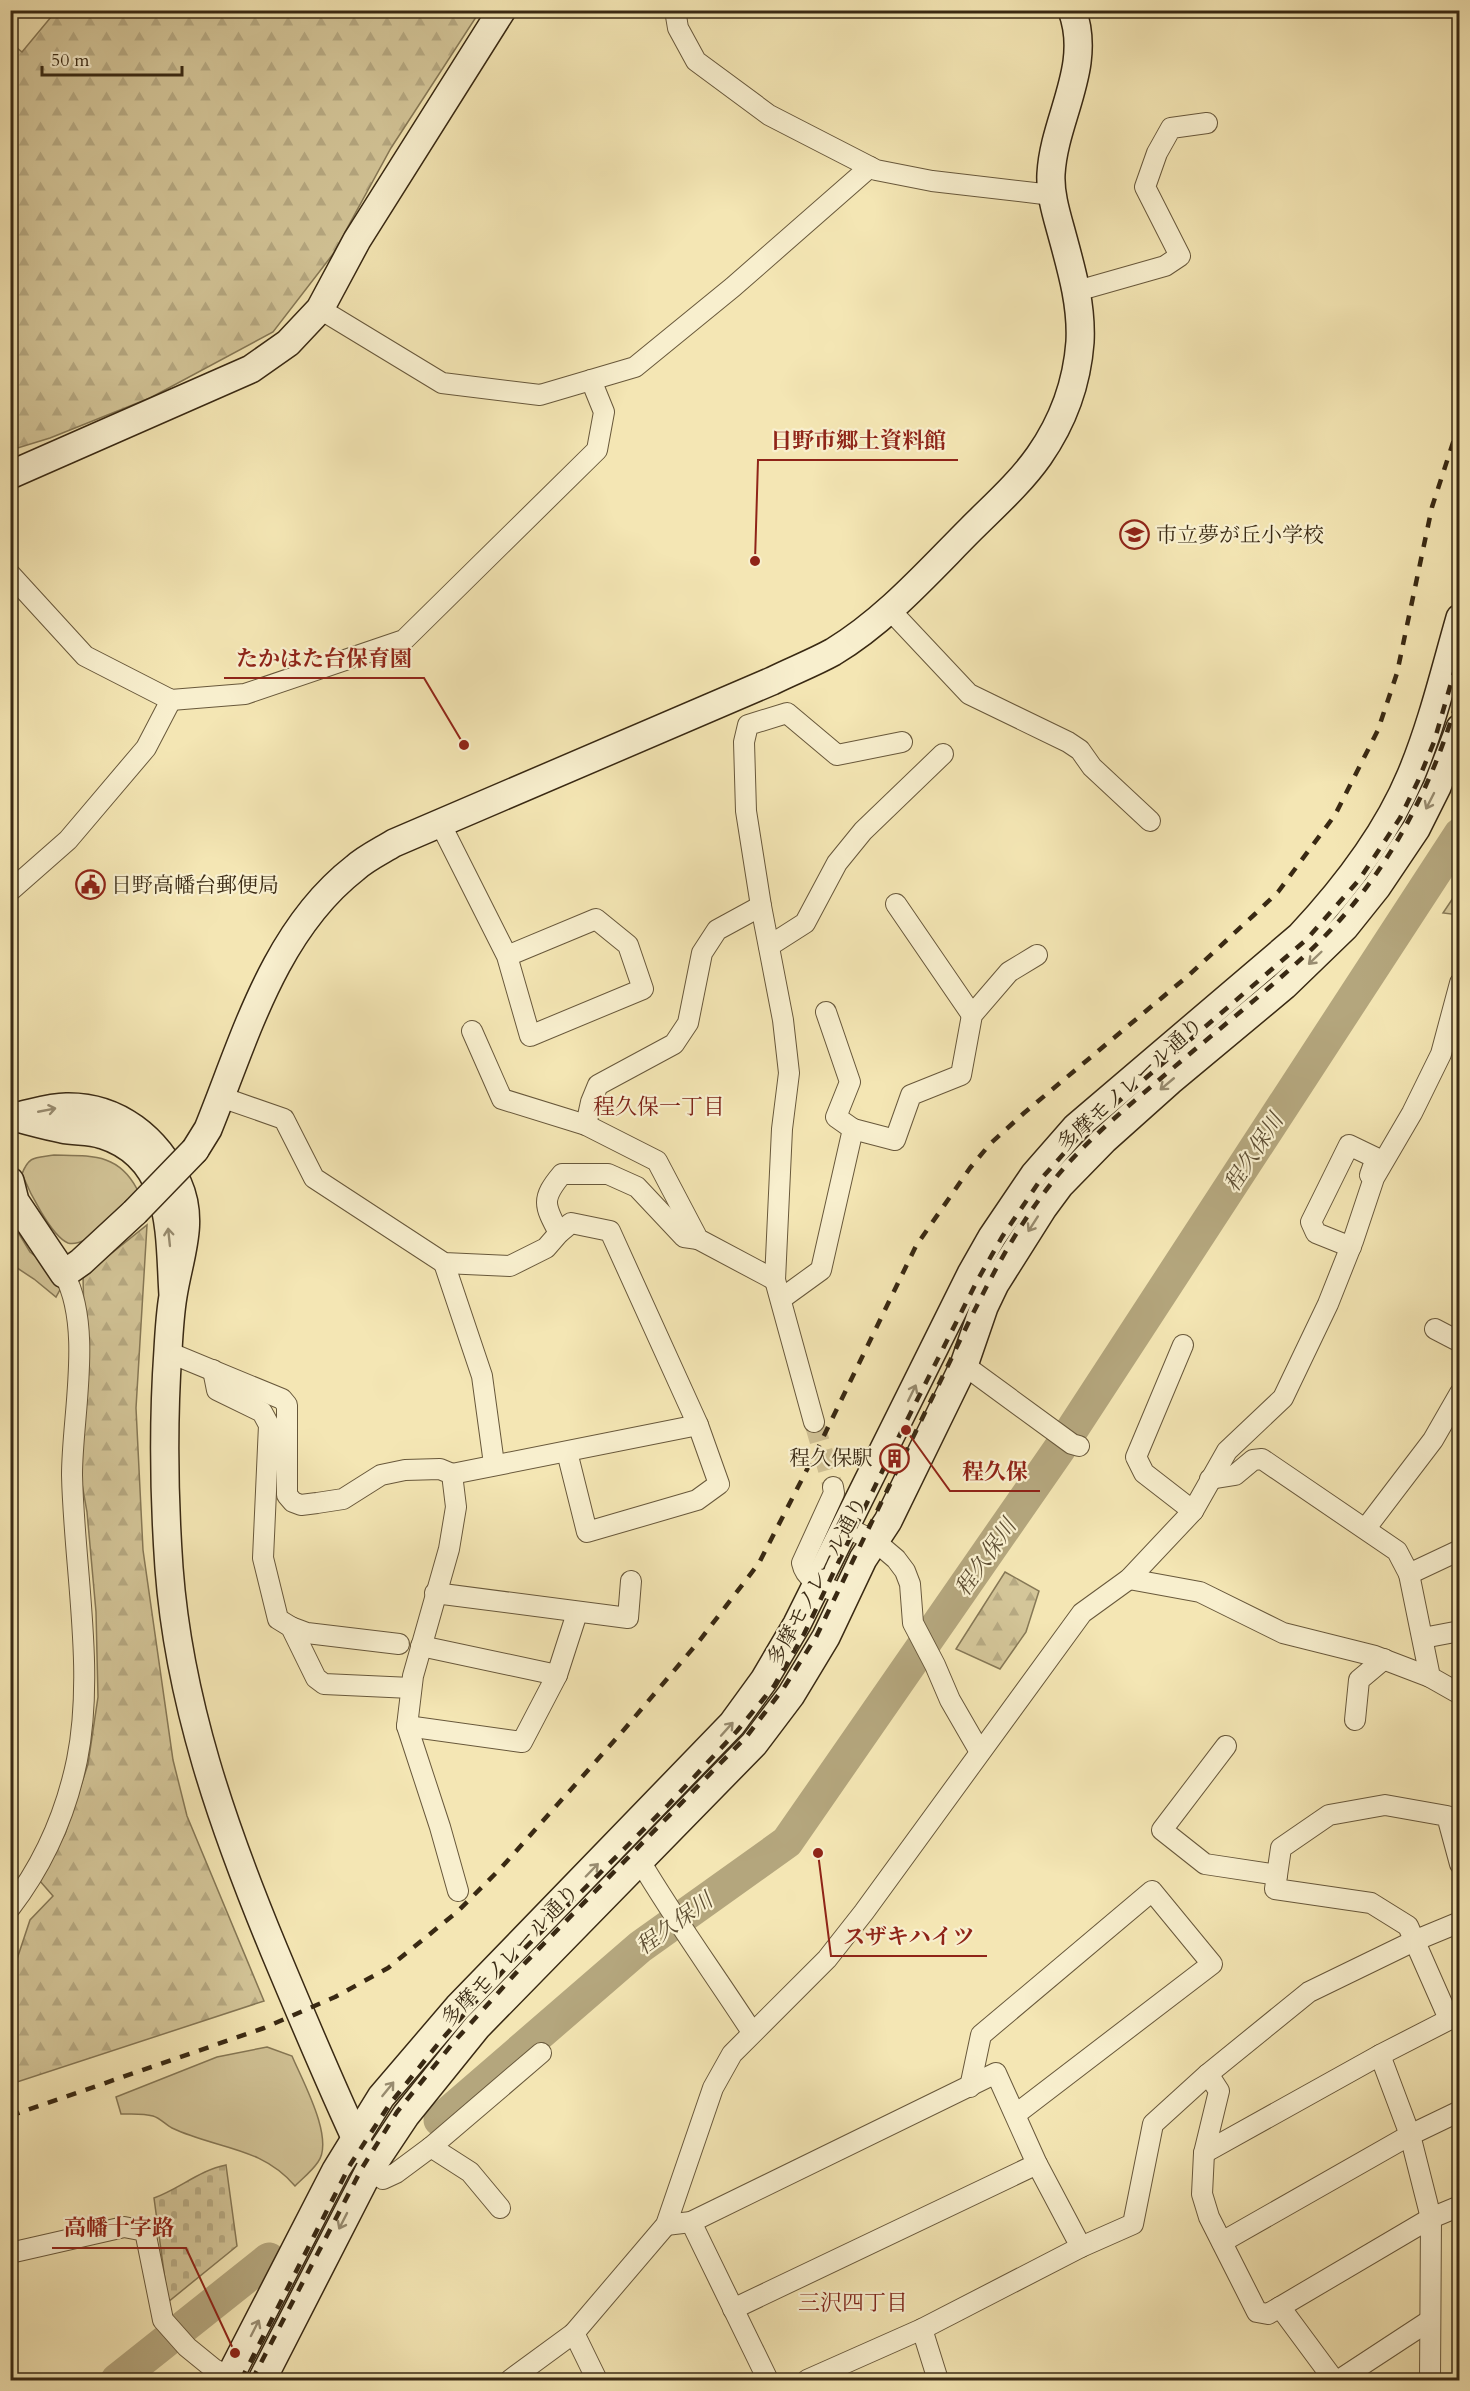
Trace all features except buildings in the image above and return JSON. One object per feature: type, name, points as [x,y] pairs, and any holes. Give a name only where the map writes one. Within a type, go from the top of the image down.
[{"type":"main road","points":[[10,475],[251,369],[288,343],[320,309],[357,240],[502,10]]},
{"type":"main road","points":[[10,1181],[15,1201],[64,1274],[81,1262],[135,1212],[195,1150],[208,1129],[261,998],[295,932],[324,897],[355,867],[393,843],[772,681],[833,651],[890,610],[1011,489],[1038,457],[1067,403],[1076,373],[1080,343],[1077,291],[1052,195],[1051,175],[1054,150],[1077,70],[1079,46],[1072,10]]},
{"type":"main road","name":"多摩モノレール通り","points":[[229,2379],[336,2169],[381,2097],[458,2007],[732,1724],[765,1680],[818,1583],[970,1274],[1034,1175],[1076,1127],[1276,957],[1328,906],[1374,843],[1406,786],[1418,756],[1439,694],[1460,618]]},
{"type":"main road","name":"多摩モノレール通り","points":[[262,2380],[370,2169],[406,2115],[477,2027],[754,1744],[791,1695],[826,1637],[863,1559],[888,1521],[964,1365],[984,1307],[995,1284],[1060,1185],[1137,1110],[1284,986],[1345,927],[1398,858],[1452,771],[1460,728]]},
{"type":"main road","points":[[11,1122],[64,1130],[85,1130],[104,1135],[124,1145],[143,1159],[164,1195],[173,1295],[168,1352],[166,1447],[169,1569],[176,1624],[194,1719],[208,1774],[241,1871],[370,2169]]},
{"type":"street","points":[[675,10],[678,28],[696,61],[769,115],[876,170],[932,182],[1052,195]]},
{"type":"street","points":[[1077,291],[1165,266],[1180,256],[1145,187],[1157,153],[1171,128],[1207,123]]},
{"type":"street","points":[[320,309],[442,383],[540,395],[635,367],[733,287],[870,167]]},
{"type":"street","points":[[10,574],[85,656],[171,700],[245,694],[404,640],[597,450],[604,412],[591,380]]},
{"type":"street","points":[[890,610],[969,694],[1068,741],[1080,750],[1092,767],[1150,821]]},
{"type":"street","points":[[10,891],[68,840],[146,748],[171,700]]},
{"type":"street","points":[[814,1422],[778,1289],[782,1140],[789,1072],[783,1020],[746,811],[744,742],[748,725],[787,713],[837,755],[902,742]]},
{"type":"street","points":[[770,946],[805,923],[837,863],[863,831],[943,754]]},
{"type":"street","points":[[1418,756],[1452,771]]},
{"type":"street","points":[[440,823],[507,956],[530,1036],[643,989],[628,945],[596,919],[507,956]]},
{"type":"street","points":[[896,903],[972,1015]]},
{"type":"street","points":[[586,1125],[591,1102],[598,1085],[674,1044],[688,1023],[702,953],[717,930],[761,906]]},
{"type":"street","points":[[826,1012],[850,1082],[836,1117],[853,1129],[895,1140],[911,1095],[961,1075],[972,1015],[1009,972],[1037,955]]},
{"type":"street","points":[[510,2380],[574,2333],[666,2225],[713,2088],[732,2054],[827,1959],[864,1912],[1082,1613],[1129,1579],[1193,1511],[1227,1451],[1283,1398],[1328,1304],[1351,1247],[1374,1178],[1412,1113],[1441,1054],[1460,983]]},
{"type":"street","points":[[472,1031],[502,1099],[586,1125],[657,1161],[698,1239]]},
{"type":"street","points":[[221,1097],[284,1119],[314,1178],[444,1263],[510,1266],[546,1248],[571,1223],[610,1231],[698,1425],[719,1484],[696,1500],[587,1532],[567,1452]]},
{"type":"street","points":[[778,1289],[821,1270],[853,1129]]},
{"type":"street","points":[[1351,1247],[1316,1233],[1311,1222],[1349,1145],[1376,1158],[1370,1175],[1374,1178]]},
{"type":"street","points":[[559,1233],[548,1211],[549,1190],[562,1174],[608,1174],[637,1187],[684,1237],[698,1239],[778,1289]]},
{"type":"street","points":[[444,1263],[482,1376],[494,1464]]},
{"type":"street","points":[[10,1908],[30,1882],[57,1828],[77,1761],[79,1742],[83,1660],[72,1474],[78,1392],[78,1318],[72,1289],[64,1274]]},
{"type":"street","points":[[1435,1329],[1460,1342]]},
{"type":"street","points":[[1183,1345],[1136,1457],[1144,1473],[1193,1511]]},
{"type":"street","points":[[168,1352],[282,1399],[287,1405],[287,1495],[293,1502],[301,1505],[343,1499],[381,1475],[405,1470],[440,1469],[452,1474],[698,1425]]},
{"type":"street","points":[[964,1365],[1075,1445]]},
{"type":"street","points":[[213,1370],[216,1390],[262,1412],[269,1425],[263,1558],[278,1619],[307,1633],[399,1644]]},
{"type":"street","points":[[1366,1528],[1433,1440],[1460,1393]]},
{"type":"street","points":[[1210,1479],[1235,1474],[1252,1460],[1262,1459],[1397,1551],[1409,1574],[1430,1677]]},
{"type":"street","points":[[452,1474],[456,1507],[449,1549],[421,1646],[411,1689],[407,1725],[458,1891]]},
{"type":"street","points":[[833,1487],[834,1493],[802,1563],[803,1570],[808,1577],[846,1596]]},
{"type":"street","points":[[846,1527],[876,1542],[896,1558],[905,1571],[910,1584],[915,1628],[950,1700],[980,1752]]},
{"type":"street","points":[[1409,1574],[1460,1550]]},
{"type":"street","points":[[1129,1579],[1200,1592],[1282,1633],[1384,1659],[1430,1677],[1460,1695]]},
{"type":"street","points":[[435,1593],[628,1618],[631,1581]]},
{"type":"street","points":[[407,1725],[522,1742],[557,1675],[577,1613]]},
{"type":"street","points":[[291,1627],[316,1678],[324,1684],[411,1689]]},
{"type":"street","points":[[1423,1638],[1460,1631]]},
{"type":"street","points":[[421,1646],[557,1675]]},
{"type":"street","points":[[1355,1720],[1359,1680],[1384,1659]]},
{"type":"street","points":[[1226,1746],[1162,1830],[1179,1846],[1205,1864],[1277,1875]]},
{"type":"street","points":[[1204,2153],[1380,2055],[1454,2017],[1408,1926],[1371,1903],[1275,1889],[1281,1848],[1329,1815],[1385,1805],[1447,1816],[1460,1864]]},
{"type":"street","points":[[640,1861],[666,1905],[752,2032]]},
{"type":"street","points":[[970,2087],[981,2035],[1152,1892],[1212,1964],[1016,2114]]},
{"type":"street","points":[[807,2380],[922,2329],[1081,2247],[1133,2224],[1153,2124],[1208,2074],[1309,1992],[1414,1941],[1460,1922]]},
{"type":"street","points":[[370,2169],[383,2179],[396,2173],[431,2147],[541,2053]]},
{"type":"street","points":[[1380,2055],[1410,2134],[1431,2218],[1430,2380]]},
{"type":"street","points":[[666,2225],[692,2222],[996,2073],[1038,2164],[1081,2247]]},
{"type":"street","points":[[1208,2074],[1219,2091],[1204,2153],[1202,2194],[1209,2217],[1257,2312],[1268,2314],[1431,2218],[1460,2206]]},
{"type":"street","points":[[1222,2242],[1410,2134],[1460,2111]]},
{"type":"street","points":[[431,2147],[470,2172],[500,2208]]},
{"type":"street","points":[[733,2309],[1038,2164]]},
{"type":"street","points":[[692,2222],[768,2380]]},
{"type":"street","points":[[10,2253],[124,2227],[145,2231],[164,2320],[183,2343],[229,2379]]},
{"type":"street","points":[[1280,2307],[1337,2380],[1429,2321]]},
{"type":"street","points":[[922,2329],[938,2380]]},
{"type":"street","points":[[574,2333],[597,2380]]},
{"type":"green space","points":[[56,11],[480,11],[391,148],[333,254],[273,332],[150,398],[50,438],[11,450],[11,43],[22,52]]},
{"type":"green space","points":[[1459,892],[1459,915],[1443,913]]},
{"type":"green space","points":[[54,1155],[92,1157],[112,1163],[129,1177],[137,1189],[136,1193],[87,1239],[78,1243],[68,1243],[55,1232],[41,1212],[22,1174],[30,1160]]},
{"type":"green space","points":[[10,1219],[30,1252],[48,1266],[62,1286],[56,1297],[11,1264]]},
{"type":"green space","points":[[147,1225],[136,1408],[143,1550],[173,1760],[187,1816],[264,2001],[11,2084],[11,1977],[30,1920],[53,1896],[39,1880],[65,1834],[88,1764],[98,1697],[96,1612],[87,1512],[78,1461],[85,1359],[83,1276]]},
{"type":"green space","points":[[1005,1572],[1039,1591],[1026,1632],[1000,1669],[956,1649]]},
{"type":"green space","points":[[267,2047],[292,2056],[315,2109],[323,2139],[318,2162],[295,2186],[268,2163],[253,2156],[189,2135],[153,2116],[121,2114],[116,2097],[217,2057]]},
{"type":"green space","points":[[226,2165],[237,2246],[168,2302],[154,2198],[207,2171]]},
{"type":"waterway","name":"程久保川","points":[[440,2120],[640,1947],[787,1842],[1060,1448],[1460,834]]},
{"type":"waterway","name":"程久保川","points":[[117,2380],[269,2259]]},
{"type":"tunnel","points":[[814,1422],[833,1487]]},
{"type":"railway","points":[[10,2116],[264,2028],[335,1997],[388,1968],[457,1912],[501,1868],[622,1732],[700,1640],[759,1563],[817,1450],[916,1246],[970,1168],[990,1144],[1024,1113],[1189,975],[1278,892],[1335,815],[1378,730],[1397,673],[1432,507],[1460,421]]},
{"type":"railway","points":[[241,2380],[350,2165],[389,2105],[442,2039],[515,1958],[668,1805],[737,1731],[774,1686],[804,1634],[977,1281],[1002,1237],[1041,1179],[1082,1133],[1307,939],[1359,880],[1400,818],[1418,781],[1434,742],[1460,652]]},
{"type":"railway","points":[[252,2380],[362,2168],[397,2112],[453,2043],[524,1964],[747,1736],[783,1689],[816,1637],[976,1307],[1003,1256],[1033,1208],[1063,1169],[1093,1138],[1284,975],[1344,915],[1367,887],[1387,857],[1423,793],[1450,725],[1460,690]]},
{"type":"place","name":"市立夢が丘小学校","points":[[1135,535]]},
{"type":"place","name":"日野市郷土資料館","points":[[755,561]]},
{"type":"place","name":"たかはた台保育園","points":[[464,745]]},
{"type":"place","name":"日野高幡台郵便局","points":[[90,885]]},
{"type":"place","name":"程久保","points":[[906,1430]]},
{"type":"place","name":"程久保駅","points":[[894,1458]]},
{"type":"place","name":"スザキハイツ","points":[[818,1853]]},
{"type":"place","name":"高幡十字路","points":[[235,2353]]},
{"type":"district","name":"程久保一丁目","points":[[659,1106]]},
{"type":"district","name":"三沢四丁目","points":[[853,2302]]}]
